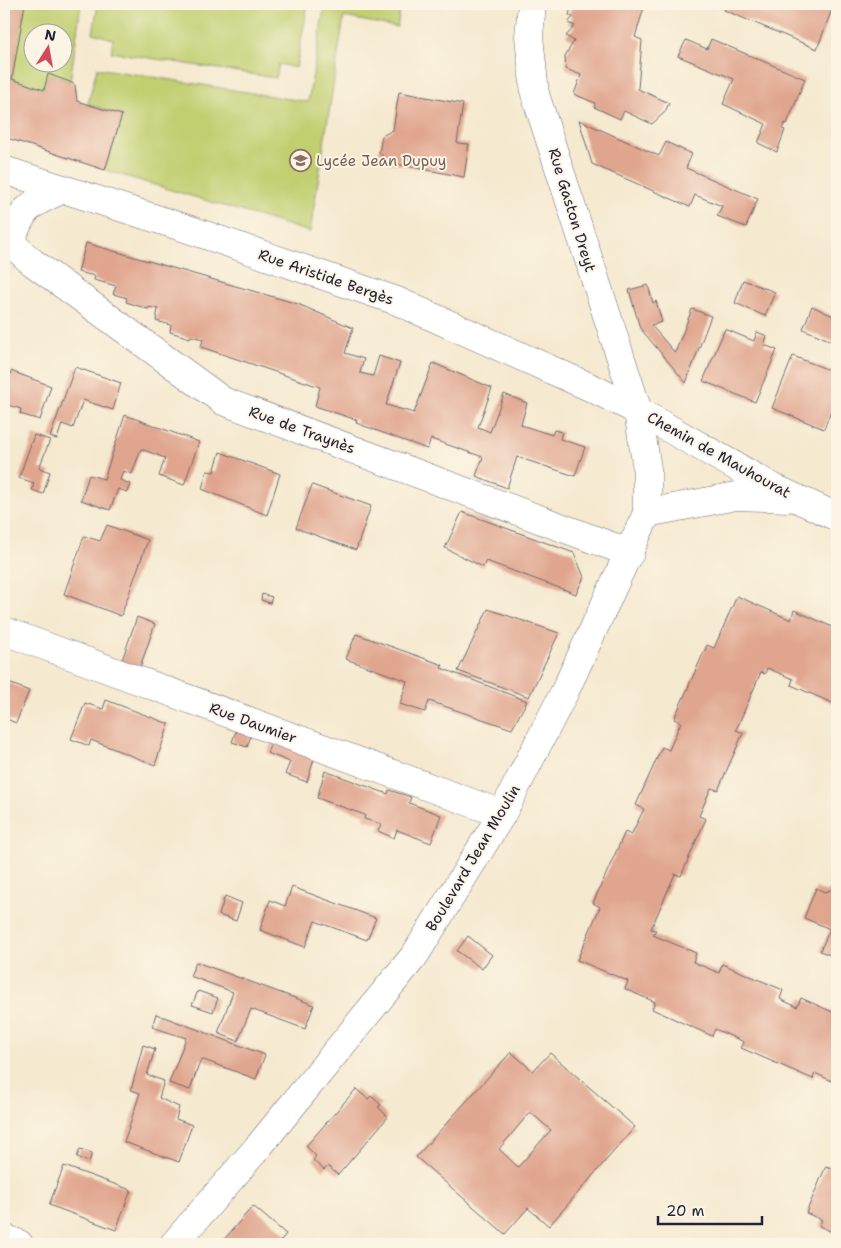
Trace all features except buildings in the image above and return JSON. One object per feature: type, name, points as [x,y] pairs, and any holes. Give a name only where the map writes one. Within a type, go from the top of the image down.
[{"type":"street","name":"Rue Gaston Dreyt","points":[[532,4],[529,36],[535,94],[638,411]]},
{"type":"street","name":"Rue Aristide Bergès","points":[[4,170],[63,188],[397,301],[638,411]]},
{"type":"street","name":"Rue de Traynès","points":[[63,188],[28,206],[7,239],[32,262],[223,401],[630,553]]},
{"type":"street","name":"Chemin de Mauhourat","points":[[638,411],[774,488],[837,517]]},
{"type":"street","name":"Boulevard Jean Moulin","points":[[174,1244],[260,1146],[415,954],[502,814],[565,691],[647,513],[647,469],[638,411]]},
{"type":"street","name":"Chemin de Mauhourat","points":[[647,513],[736,496],[799,499]]},
{"type":"street","name":"Rue Daumier","points":[[4,632],[502,814]]},
{"type":"street","points":[[4,1238],[19,1244]]},
{"type":"green space","points":[[25,4],[81,4],[72,68],[72,22],[22,22],[22,72],[71,72],[70,82],[48,74],[44,90],[12,79]]},
{"type":"green space","points":[[98,4],[308,4],[296,68],[279,64],[276,78],[111,52],[113,39],[93,33]]},
{"type":"green space","points":[[325,4],[401,4],[397,27],[344,17],[310,232],[105,170],[122,115],[88,104],[97,68],[308,102]]},
{"type":"place","name":"Lycée Jean Dupuy","points":[[300,161]]}]
